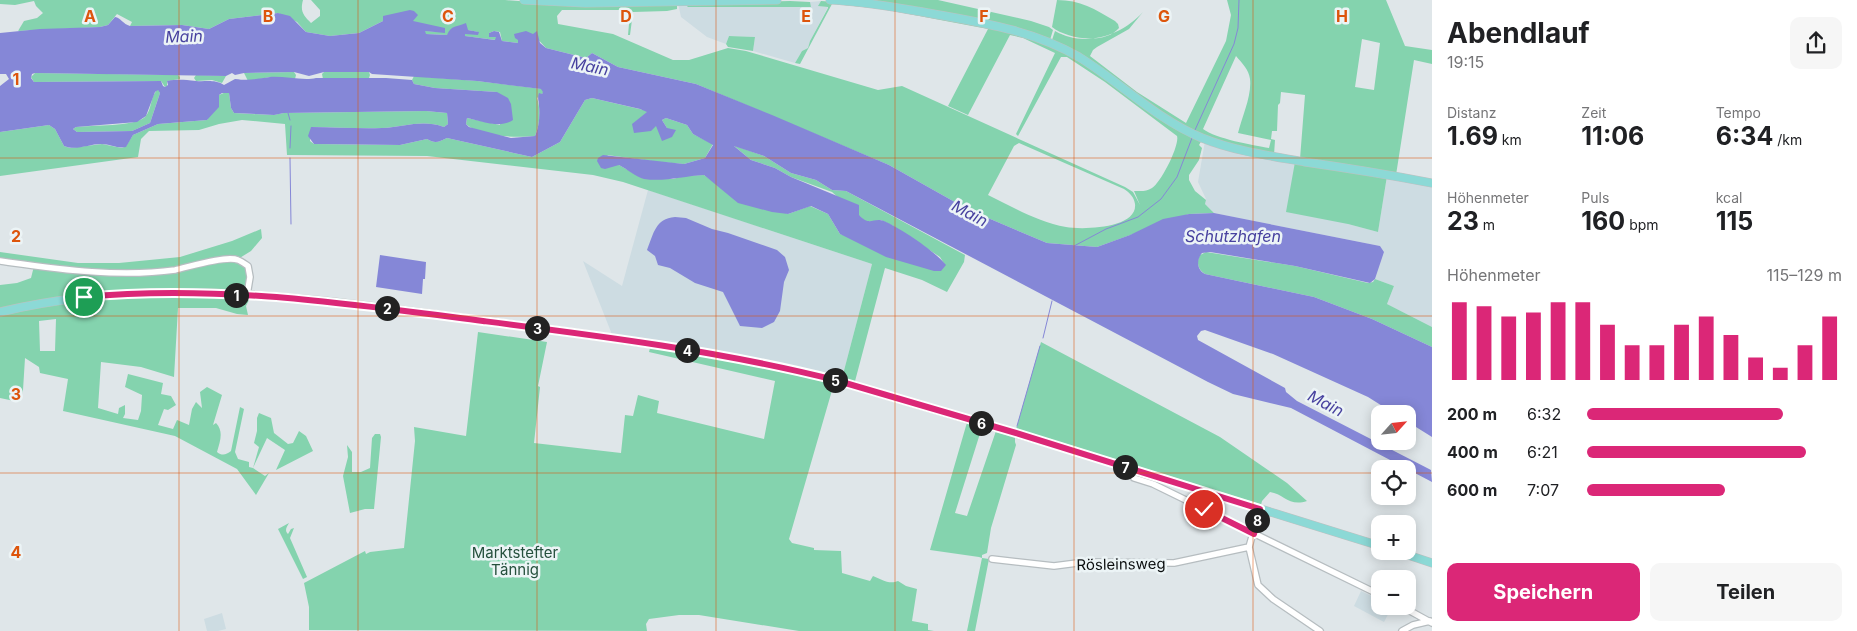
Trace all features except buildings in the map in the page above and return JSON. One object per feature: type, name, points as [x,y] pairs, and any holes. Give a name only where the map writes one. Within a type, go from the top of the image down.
[{"type":"main road","points":[[524,0],[594,3],[777,0]]},
{"type":"main road","points":[[830,0],[873,4],[956,18],[993,25],[1033,36],[1050,42],[1082,60],[1158,114],[1204,139],[1274,156],[1432,183]]},
{"type":"main road","points":[[0,312],[24,306],[108,295],[171,293],[247,296],[394,309],[678,348],[807,373],[908,401],[1371,543]]},
{"type":"main road","points":[[1416,558],[1432,563]]},
{"type":"street","points":[[0,261],[115,273],[175,270],[221,260],[238,259],[248,266],[250,277],[247,296]]},
{"type":"street","points":[[1134,478],[1153,484],[1371,591]]},
{"type":"street","points":[[1260,509],[1249,547],[1258,586],[1273,599],[1320,631]]},
{"type":"street","name":"Rösleinsweg","points":[[992,559],[1054,566],[1084,562],[1174,563],[1249,547]]},
{"type":"street","points":[[1416,614],[1431,622]]},
{"type":"street","points":[[1402,631],[1413,625],[1431,622]]},
{"type":"shaded area","points":[[821,1],[819,6],[828,7],[808,48],[802,51],[795,63],[753,51],[755,37],[729,36],[726,44],[707,37],[681,17],[678,3],[686,3],[688,6],[693,7],[810,7],[810,2]]},
{"type":"shaded area","points":[[1205,141],[1296,162],[1348,224],[1378,232],[1387,176],[1432,185],[1432,327],[1387,304],[1394,286],[1375,279],[1384,252],[1380,246],[1214,213],[1205,204],[1206,199],[1198,182]]},
{"type":"shaded area","points":[[648,190],[872,264],[841,382],[611,338],[611,332],[583,261],[622,286]]},
{"type":"shaded area","points":[[1361,591],[1371,596],[1371,615],[1388,615],[1384,622],[1354,606]]},
{"type":"shaded area","points":[[222,613],[226,629],[207,631],[204,619]]},
{"type":"green space","points":[[0,0],[303,0],[303,13],[311,23],[320,16],[320,10],[311,0],[505,0],[545,3],[677,4],[677,9],[667,11],[633,12],[630,35],[628,35],[630,13],[627,10],[562,10],[557,16],[558,24],[613,34],[673,60],[689,60],[728,48],[746,51],[878,90],[902,86],[1125,187],[1133,192],[1140,205],[1134,191],[1146,191],[1152,188],[1165,172],[1176,147],[1177,136],[1105,82],[1067,57],[1061,57],[1018,136],[1016,134],[1055,53],[1023,38],[1010,35],[968,115],[948,106],[988,29],[882,9],[832,4],[800,64],[795,63],[802,51],[808,48],[828,8],[818,6],[821,1],[864,4],[1025,34],[1068,52],[1202,140],[1199,145],[1202,148],[1199,160],[1189,175],[1189,180],[1195,191],[1206,200],[1205,204],[1214,213],[1189,214],[1097,247],[1047,243],[969,210],[889,165],[696,84],[618,67],[592,53],[586,58],[546,48],[533,34],[518,40],[518,43],[502,41],[500,32],[494,31],[489,33],[489,37],[496,37],[496,40],[464,36],[465,34],[478,32],[468,30],[447,35],[425,34],[425,31],[445,32],[383,21],[359,33],[330,36],[306,32],[297,22],[278,13],[229,19],[209,29],[182,25],[130,26],[132,22],[117,14],[108,25],[100,27],[18,31],[24,21],[37,18],[43,13],[34,1],[15,5],[0,4]],"holes":[[[1019,143],[1124,189],[1134,199],[1134,212],[1128,219],[1095,228],[1073,228],[1046,222],[988,195],[1014,146]]]},
{"type":"green space","points":[[851,0],[938,0],[1031,21],[1053,30],[1050,40],[1033,35]]},
{"type":"green space","points":[[1057,0],[1065,0],[1087,6],[1115,21],[1119,28],[1105,37],[1086,38],[1067,35],[1052,27]]},
{"type":"green space","points":[[1227,0],[1386,0],[1405,46],[1432,50],[1432,64],[1414,60],[1396,175],[1300,159],[1305,95],[1281,92],[1278,105],[1277,131],[1272,131],[1271,139],[1275,140],[1274,155],[1235,147],[1192,133],[1052,40],[1055,31],[1078,39],[1102,37],[1124,27],[1143,12],[1129,29],[1097,47],[1090,56],[1137,92],[1186,123],[1226,41],[1231,15]],"holes":[[[1362,39],[1380,43],[1374,90],[1355,87]],[[1236,56],[1245,67],[1250,79],[1248,99],[1238,133],[1271,140],[1269,148],[1225,139],[1203,129]]]},
{"type":"green space","points":[[810,2],[811,7],[688,7],[685,4]]},
{"type":"green space","points":[[729,36],[755,37],[753,51],[728,47],[726,44]]},
{"type":"green space","points":[[294,72],[296,75],[295,79],[270,77],[248,81],[244,73]]},
{"type":"green space","points":[[324,72],[369,72],[370,75],[369,78],[323,79],[322,74]]},
{"type":"green space","points":[[35,73],[178,75],[180,79],[167,81],[167,86],[165,87],[161,81],[34,82],[31,77]]},
{"type":"green space","points":[[196,75],[226,76],[222,83],[212,80],[196,81],[194,78]]},
{"type":"green space","points":[[414,76],[542,89],[544,92],[537,98],[539,117],[535,136],[509,137],[489,134],[480,132],[466,124],[467,118],[500,125],[497,92],[435,88],[414,84],[412,80]]},
{"type":"green space","points":[[158,89],[160,93],[150,123],[132,131],[77,132],[73,129],[76,127],[123,124],[140,120],[149,111],[155,92]]},
{"type":"green space","points":[[226,92],[229,93],[231,108],[234,113],[273,115],[284,113],[426,111],[447,113],[448,124],[444,127],[421,124],[382,128],[311,127],[310,141],[314,144],[400,145],[427,139],[437,142],[447,138],[532,157],[560,142],[585,100],[592,98],[648,111],[656,125],[667,128],[662,120],[666,118],[687,125],[693,134],[713,144],[705,158],[684,164],[607,155],[619,165],[642,178],[673,179],[684,176],[704,175],[719,186],[788,214],[810,206],[828,214],[840,234],[945,265],[940,257],[893,226],[881,220],[865,221],[832,192],[751,160],[733,145],[764,156],[791,173],[816,180],[832,190],[846,191],[965,255],[964,262],[947,292],[922,280],[885,268],[854,385],[841,382],[872,264],[623,182],[593,175],[427,156],[287,155],[285,124],[242,120],[199,130],[149,131],[141,139],[138,157],[0,176],[0,132],[49,125],[55,129],[64,146],[70,148],[102,144],[122,148],[126,146],[133,135],[158,124],[207,120],[219,95]]},
{"type":"green space","points":[[1295,162],[1387,176],[1378,232],[1286,212]]},
{"type":"green space","points":[[261,229],[262,238],[251,251],[238,259],[248,266],[251,296],[246,306],[248,315],[216,308],[178,308],[174,377],[141,367],[101,362],[98,408],[118,414],[119,408],[125,405],[123,418],[138,420],[141,411],[142,395],[125,387],[128,374],[163,383],[161,394],[171,396],[176,405],[168,410],[164,409],[158,425],[173,429],[177,420],[189,425],[192,409],[196,402],[202,408],[200,392],[207,387],[222,395],[213,425],[216,423],[220,430],[221,437],[217,452],[224,454],[231,451],[240,407],[244,409],[235,452],[238,459],[249,462],[249,467],[265,476],[269,473],[256,495],[237,469],[175,436],[63,411],[68,379],[40,373],[39,367],[25,358],[23,390],[19,402],[0,398],[0,285],[17,283],[31,278],[34,266],[0,261],[0,252],[78,263],[119,263],[180,257],[232,241]],"holes":[[[56,319],[55,351],[40,351],[39,321]]]},
{"type":"green space","points":[[1206,252],[1295,266],[1368,283],[1373,282],[1375,279],[1394,286],[1387,304],[1432,327],[1432,347],[1372,319],[1314,297],[1205,274],[1199,268],[1198,263],[1200,255]]},
{"type":"green space","name":"Marktstefter Tännig","points":[[478,332],[547,342],[538,386],[540,387],[534,443],[621,453],[625,415],[633,416],[638,395],[659,401],[657,413],[764,439],[775,381],[649,352],[650,348],[620,344],[622,340],[835,380],[789,539],[792,543],[814,548],[814,550],[841,551],[842,573],[870,581],[873,576],[888,582],[898,581],[906,586],[917,589],[912,621],[928,624],[928,630],[934,631],[799,631],[699,615],[679,615],[649,619],[646,624],[647,631],[309,630],[309,607],[304,583],[365,551],[366,554],[404,548],[415,441],[414,427],[466,436]]},
{"type":"green space","points":[[1041,342],[1220,437],[1287,483],[1307,501],[1291,501],[1270,492],[1262,501],[1260,509],[1015,434],[1016,445],[991,528],[987,553],[982,555],[982,558],[930,550],[968,419],[983,424],[955,513],[967,516],[997,428],[1015,433]]},
{"type":"green space","points":[[259,413],[271,418],[274,433],[288,444],[293,443],[299,431],[306,436],[313,451],[276,470],[285,450],[267,438],[253,468],[259,447],[254,443]]},
{"type":"green space","points":[[375,434],[380,434],[381,437],[374,509],[350,513],[343,476],[348,457],[347,445],[352,452],[352,472],[361,472],[370,468],[372,438]]},
{"type":"green space","points":[[289,523],[286,531],[288,534],[294,528],[290,538],[307,577],[303,579],[278,529]]},
{"type":"green space","points":[[982,558],[989,559],[975,631],[967,631]]},
{"type":"water","points":[[410,10],[418,15],[413,21],[445,28],[445,33],[425,31],[426,34],[447,35],[452,28],[466,23],[468,30],[479,32],[478,35],[465,34],[465,36],[495,40],[496,37],[489,37],[489,33],[494,31],[499,32],[502,41],[518,43],[514,34],[526,31],[533,34],[537,31],[540,43],[546,48],[586,58],[592,53],[618,67],[696,84],[889,165],[969,210],[1047,243],[1097,247],[1130,235],[1163,219],[1189,214],[1214,213],[1380,246],[1384,252],[1375,279],[1370,283],[1295,266],[1210,252],[1202,253],[1198,265],[1205,274],[1314,297],[1372,319],[1432,347],[1432,437],[1416,427],[1416,405],[1381,405],[1368,397],[1273,354],[1205,330],[1201,331],[1197,336],[1198,340],[1285,388],[1286,392],[1297,401],[1371,439],[1371,450],[1291,408],[1233,394],[846,191],[832,190],[816,180],[791,173],[764,156],[734,146],[751,160],[775,168],[791,177],[859,205],[859,215],[863,219],[869,221],[880,220],[891,224],[926,247],[946,265],[941,271],[934,271],[886,257],[840,234],[828,214],[811,206],[788,214],[738,203],[704,175],[652,180],[641,178],[619,165],[605,169],[601,168],[597,161],[603,155],[684,164],[705,158],[713,145],[693,134],[687,125],[666,118],[662,120],[667,128],[676,130],[672,137],[662,141],[656,126],[651,131],[634,133],[632,124],[647,112],[592,98],[585,100],[560,142],[532,157],[447,138],[437,142],[427,139],[400,145],[314,144],[308,136],[311,127],[382,128],[428,124],[444,127],[448,124],[447,113],[426,111],[284,113],[274,115],[234,113],[231,108],[229,93],[219,95],[219,107],[207,120],[158,124],[133,135],[126,147],[101,144],[78,148],[64,146],[55,129],[49,125],[0,132],[0,86],[9,79],[6,74],[0,74],[0,33],[40,29],[100,27],[108,25],[115,17],[130,26],[182,25],[209,29],[229,19],[278,13],[290,16],[306,32],[330,36],[359,33],[383,21],[383,16]],"holes":[[[294,72],[309,76],[324,72],[369,72],[372,74],[477,81],[541,89],[543,92],[542,94],[539,93],[538,97],[539,121],[535,136],[511,138],[469,127],[466,124],[467,118],[496,124],[508,123],[513,120],[511,104],[508,98],[497,92],[435,88],[414,84],[412,80],[270,77],[249,80],[235,79],[224,85],[213,81],[175,80],[167,81],[168,85],[165,87],[161,81],[34,82],[31,78],[32,74],[35,73],[226,76],[232,73],[235,75],[244,73]],[[158,90],[160,93],[150,123],[132,131],[77,132],[73,129],[76,127],[137,122],[146,116],[155,92]]]},
{"type":"water","points":[[668,218],[686,218],[712,229],[777,250],[785,257],[789,270],[784,282],[780,311],[774,322],[762,328],[740,326],[723,292],[695,283],[670,268],[658,265],[655,256],[647,250],[659,224]]},
{"type":"water","points":[[380,255],[426,262],[422,294],[376,287]]},
{"type":"water","points":[[1371,450],[1392,450],[1412,460],[1390,460]]},
{"type":"water","points":[[1416,462],[1431,470],[1432,482],[1416,474]]},
{"type":"waterway","points":[[1195,130],[1234,44],[1238,28],[1239,0]]},
{"type":"waterway","points":[[288,113],[290,120]]},
{"type":"waterway","points":[[290,148],[291,126]]},
{"type":"waterway","points":[[1074,246],[1106,229],[1138,217],[1161,199],[1177,177],[1192,138]]},
{"type":"waterway","points":[[290,158],[291,224]]},
{"type":"waterway","points":[[1043,338],[1052,301]]},
{"type":"waterway","points":[[1017,426],[1040,346]]},
{"type":"route","points":[[84,297],[153,293],[198,293],[344,303],[546,329],[697,352],[835,380],[1016,433],[1260,509],[1254,534],[1204,509]]},
{"type":"water label","name":"Main","points":[[184,36]]},
{"type":"water label","name":"Main","points":[[590,66]]},
{"type":"water label","name":"Main","points":[[970,213]]},
{"type":"water label","name":"Schutzhafen","points":[[1233,236]]},
{"type":"water label","name":"Main","points":[[1326,403]]}]
